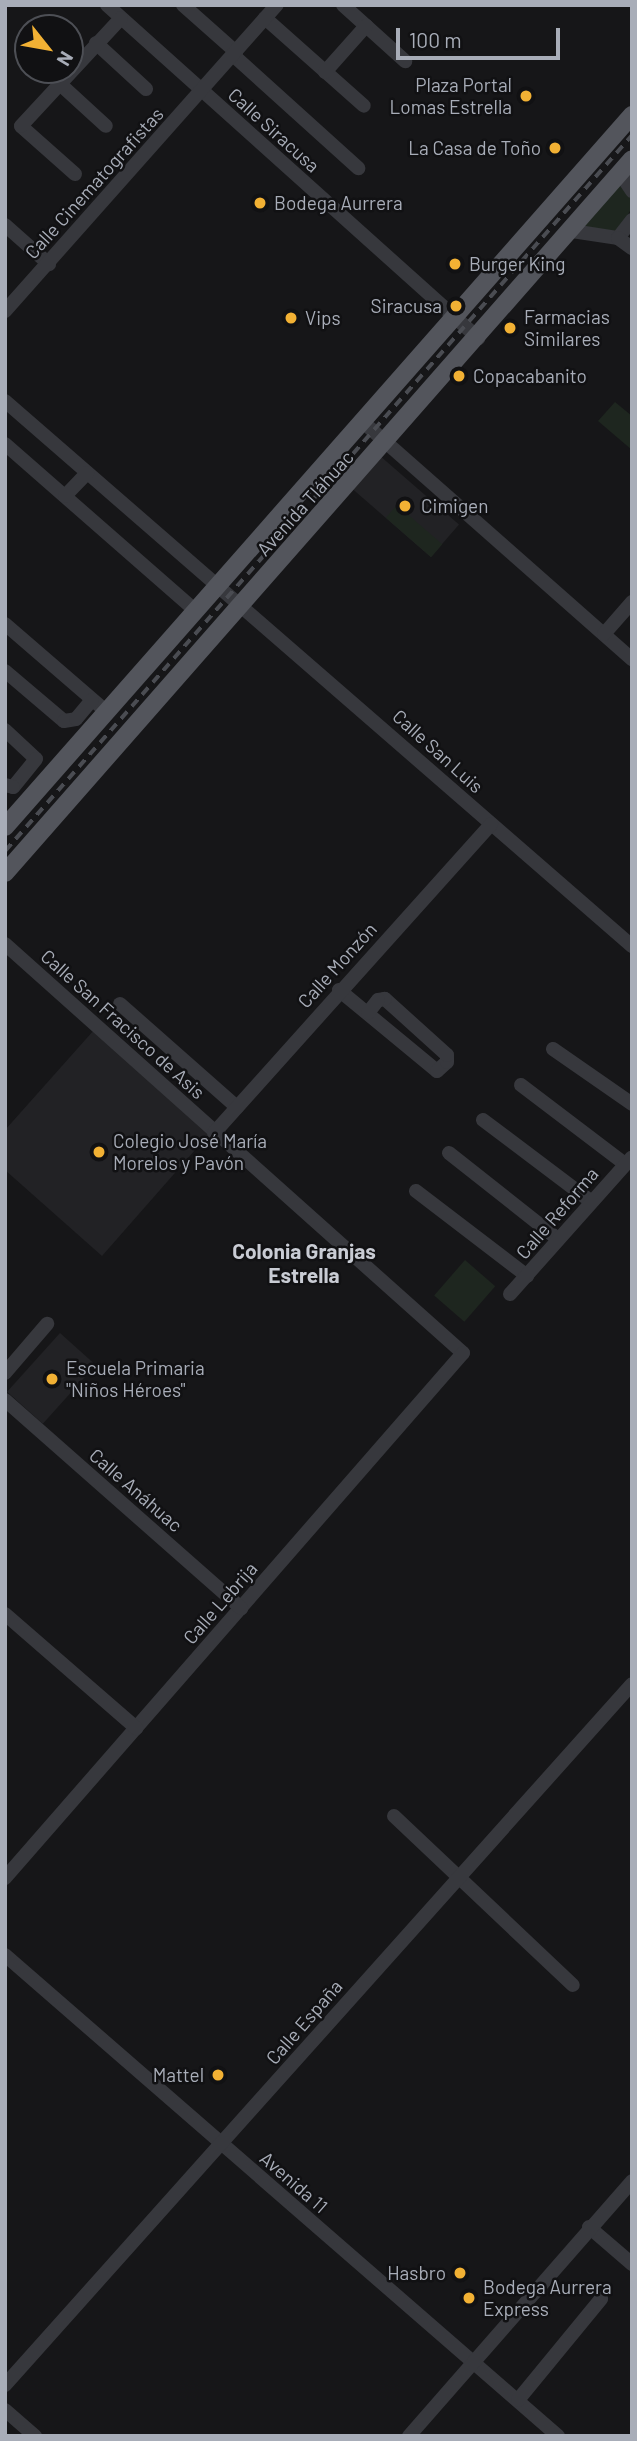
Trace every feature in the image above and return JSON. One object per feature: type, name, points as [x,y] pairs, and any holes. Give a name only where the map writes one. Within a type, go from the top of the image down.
[{"type":"main road","name":"Avenida Tláhuac","points":[[5,827],[632,115]]},
{"type":"main road","name":"Avenida Tláhuac","points":[[5,873],[386,443],[626,166]]},
{"type":"street","name":"Calle Siracusa","points":[[107,5],[206,86],[478,338]]},
{"type":"street","points":[[183,5],[358,168]]},
{"type":"street","name":"Calle Cinematografistas","points":[[5,311],[277,5]]},
{"type":"street","points":[[343,5],[405,61]]},
{"type":"street","points":[[84,57],[121,18]]},
{"type":"street","points":[[265,18],[364,106]]},
{"type":"street","points":[[326,72],[366,26]]},
{"type":"street","points":[[96,43],[146,89]]},
{"type":"street","points":[[75,174],[22,127],[60,84],[106,127]]},
{"type":"street","points":[[626,166],[632,191]]},
{"type":"street","points":[[618,237],[632,220]]},
{"type":"street","points":[[5,225],[48,264]]},
{"type":"street","points":[[572,231],[618,237],[632,248]]},
{"type":"street","name":"Calle San Luis","points":[[5,401],[216,588],[243,605],[632,946]]},
{"type":"street","points":[[363,422],[632,659]]},
{"type":"street","points":[[5,444],[196,611]]},
{"type":"street","points":[[65,496],[87,473]]},
{"type":"street","points":[[604,634],[632,602]]},
{"type":"street","points":[[5,624],[107,712]]},
{"type":"street","points":[[5,671],[64,721],[71,722],[92,700]]},
{"type":"street","points":[[5,730],[36,759],[13,788],[5,785]]},
{"type":"street","name":"Calle Monzón","points":[[214,1133],[339,990],[491,824]]},
{"type":"street","name":"Calle San Fracisco de Asis","points":[[5,944],[463,1353]]},
{"type":"street","points":[[339,990],[437,1071],[447,1062],[447,1055],[385,999],[377,1000],[368,1013]]},
{"type":"street","points":[[120,1004],[237,1107]]},
{"type":"street","points":[[553,1049],[632,1104]]},
{"type":"street","points":[[520,1085],[628,1161]]},
{"type":"street","points":[[483,1120],[592,1202]]},
{"type":"street","points":[[449,1153],[558,1239]]},
{"type":"street","name":"Calle Reforma","points":[[510,1294],[628,1161]]},
{"type":"street","points":[[416,1191],[527,1276]]},
{"type":"street","points":[[5,1373],[47,1324]]},
{"type":"street","name":"Calle Lebrija","points":[[5,1878],[463,1353]]},
{"type":"street","name":"Calle Anáhuac","points":[[5,1400],[242,1608]]},
{"type":"street","points":[[5,1614],[136,1728]]},
{"type":"street","name":"Calle España","points":[[5,2385],[632,1684]]},
{"type":"street","points":[[394,1816],[457,1880],[573,1985]]},
{"type":"street","name":"Avenida 11","points":[[5,1955],[558,2436]]},
{"type":"street","points":[[409,2436],[589,2227],[630,2186]]},
{"type":"street","points":[[589,2227],[632,2264]]},
{"type":"street","points":[[518,2400],[601,2299]]},
{"type":"street","points":[[5,2410],[35,2436]]},
{"type":"shaded area","points":[[620,181],[630,194],[632,207],[619,232],[578,229]]},
{"type":"shaded area","points":[[615,402],[632,416],[632,450],[598,421]]},
{"type":"shaded area","name":"Cimigen","points":[[379,455],[459,525],[431,557],[351,487]]},
{"type":"shaded area","points":[[397,505],[442,544],[431,557],[386,518]]},
{"type":"shaded area","name":"Colegio José María Morelos y Pavón","points":[[94,1030],[210,1133],[102,1256],[5,1170],[5,1130]]},
{"type":"shaded area","points":[[465,1260],[495,1286],[464,1322],[434,1295]]},
{"type":"shaded area","name":"Escuela Primaria \"Niños Héroes\"","points":[[60,1333],[96,1365],[43,1424],[7,1392]]},
{"type":"railway","points":[[5,851],[632,135]]},
{"type":"place","name":"Plaza Portal Lomas Estrella","points":[[526,96]]},
{"type":"place","name":"La Casa de Toño","points":[[555,148]]},
{"type":"place","name":"Bodega Aurrera","points":[[260,203]]},
{"type":"place","name":"Burger King","points":[[455,264]]},
{"type":"place","name":"Siracusa","points":[[456,306]]},
{"type":"place","name":"Vips","points":[[291,318]]},
{"type":"place","name":"Farmacias Similares","points":[[510,328]]},
{"type":"place","name":"Copacabanito","points":[[459,376]]},
{"type":"place","name":"Cimigen","points":[[405,506]]},
{"type":"place","name":"Colegio José María Morelos y Pavón","points":[[99,1152]]},
{"type":"place","name":"Escuela Primaria \"Niños Héroes\"","points":[[52,1379]]},
{"type":"place","name":"Mattel","points":[[218,2075]]},
{"type":"place","name":"Hasbro","points":[[460,2273]]},
{"type":"place","name":"Bodega Aurrera Express","points":[[469,2298]]},
{"type":"district","name":"Colonia Granjas Estrella","points":[[304,1263]]}]
